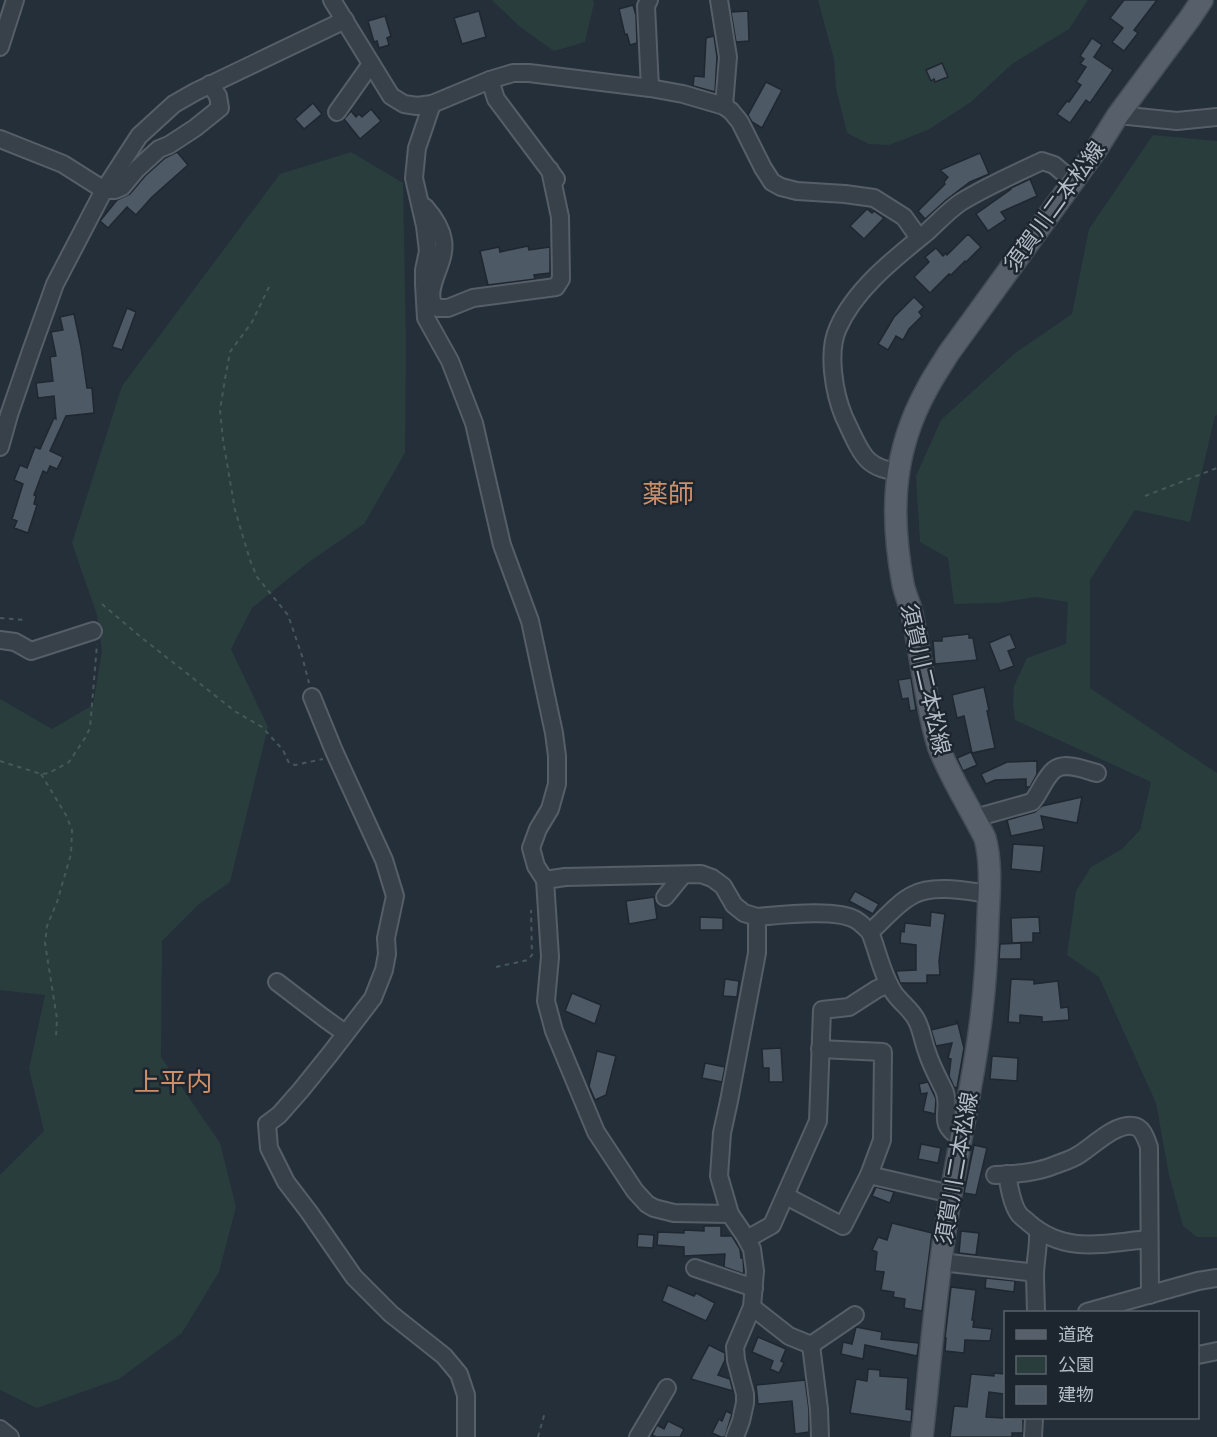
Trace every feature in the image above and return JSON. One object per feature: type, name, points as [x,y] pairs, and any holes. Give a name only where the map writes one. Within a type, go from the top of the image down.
[{"type":"main road","name":"須賀川二本松線","points":[[922,1437],[941,1262],[978,1042],[985,984],[990,864],[985,838],[946,764],[931,719],[911,611],[903,585],[895,501],[897,472],[913,417],[948,354],[1202,0]]},
{"type":"street","points":[[0,47],[15,0]]},
{"type":"street","points":[[332,0],[391,96],[404,104],[417,106],[432,104],[513,73],[529,73],[683,94],[724,106],[731,111],[740,122],[772,182],[797,191],[874,198],[904,217],[919,238]]},
{"type":"street","points":[[649,0],[646,6],[650,88]]},
{"type":"street","points":[[719,0],[728,57],[724,106]]},
{"type":"street","points":[[0,447],[30,351],[55,284],[104,190],[139,136],[174,104],[210,84],[345,20]]},
{"type":"street","points":[[337,112],[371,64]]},
{"type":"street","points":[[490,80],[496,99],[561,185],[572,221]]},
{"type":"street","points":[[0,139],[63,164],[104,190],[115,190],[122,187],[159,150],[195,128],[220,108],[218,96],[210,84]]},
{"type":"street","points":[[432,104],[417,148],[414,178],[428,250],[424,270],[426,318],[450,361],[474,423],[502,545],[530,621],[554,733],[557,784],[550,809],[538,829],[531,848],[536,866],[545,880],[550,957],[546,1001],[554,1031],[596,1132],[635,1191],[647,1204],[674,1213],[730,1214]]},
{"type":"street","points":[[1118,115],[1177,121],[1217,117]]},
{"type":"street","points":[[897,472],[882,469],[867,460],[842,412],[833,373],[833,355],[837,330],[847,311],[865,288],[889,264],[959,203],[1042,161],[1054,165],[1073,181]]},
{"type":"street","points":[[419,199],[435,219],[443,241],[442,262],[432,287],[432,301],[437,308],[448,308],[473,298],[556,287],[561,279],[560,218],[550,170]]},
{"type":"street","points":[[0,640],[15,642],[31,651],[93,631]]},
{"type":"street","points":[[312,697],[384,860],[395,896],[386,938],[387,954],[384,970],[373,998],[302,1090],[279,1115],[267,1124],[269,1148],[286,1182],[354,1277],[392,1314],[444,1356],[459,1374],[466,1395],[466,1437]]},
{"type":"street","points":[[975,818],[1032,802],[1054,770],[1061,766],[1076,767],[1097,773]]},
{"type":"street","points":[[545,880],[565,877],[701,874],[723,886],[734,905],[744,914],[757,916],[822,914],[843,915],[855,919],[870,933],[889,984],[917,1021],[927,1054],[946,1096],[947,1126],[951,1132],[961,1138]]},
{"type":"street","points":[[665,897],[683,875]]},
{"type":"street","points":[[870,933],[904,900],[915,893],[950,890],[989,894]]},
{"type":"street","points":[[735,1437],[741,1421],[745,1394],[735,1347],[752,1307],[755,1270],[752,1249],[730,1214],[720,1176],[722,1133],[757,953],[757,916]]},
{"type":"street","points":[[277,982],[345,1033]]},
{"type":"street","points":[[747,1239],[772,1225],[818,1121],[822,1010],[849,1007],[889,984]]},
{"type":"street","points":[[786,1196],[843,1226],[869,1175],[882,1140],[883,1052],[820,1049]]},
{"type":"street","points":[[1149,1239],[1081,1245],[1066,1243],[1048,1236],[1038,1231],[1018,1214],[1001,1174],[1019,1174],[1052,1167],[1078,1155],[1113,1131],[1126,1126],[1135,1126],[1141,1130],[1149,1147],[1150,1295]]},
{"type":"street","points":[[869,1175],[951,1194]]},
{"type":"street","points":[[1036,1311],[1035,1259],[1038,1231]]},
{"type":"street","points":[[941,1262],[1028,1272],[1035,1276]]},
{"type":"street","points":[[695,1268],[754,1288]]},
{"type":"street","points":[[1091,1311],[1198,1281],[1217,1278]]},
{"type":"street","points":[[752,1307],[789,1336],[811,1345]]},
{"type":"street","points":[[811,1345],[855,1315]]},
{"type":"street","points":[[811,1345],[819,1408],[820,1437]]},
{"type":"street","points":[[1199,1355],[1217,1351]]},
{"type":"street","points":[[638,1437],[667,1388]]},
{"type":"street","points":[[1033,1437],[1035,1419]]},
{"type":"street","points":[[0,1429],[10,1437]]},
{"type":"path","points":[[269,287],[252,322],[230,352],[220,410],[223,440],[235,510],[250,560],[257,577],[288,615],[302,656],[312,697]]},
{"type":"path","points":[[1145,496],[1217,468]]},
{"type":"path","points":[[102,604],[236,712],[262,727],[283,750],[289,763],[295,765],[337,756]]},
{"type":"path","points":[[0,618],[24,620]]},
{"type":"path","points":[[0,761],[41,774],[49,773],[69,762],[90,728],[97,636],[93,631]]},
{"type":"path","points":[[41,774],[66,815],[72,830],[71,854],[57,902],[46,926],[45,943],[57,1019],[56,1037]]},
{"type":"path","points":[[496,967],[528,960],[532,955],[531,908]]},
{"type":"path","points":[[538,1437],[545,1412]]},
{"type":"green space","points":[[492,0],[593,0],[585,42],[554,51],[519,26]]},
{"type":"green space","points":[[818,0],[1088,0],[1069,29],[1012,64],[971,102],[928,130],[889,145],[869,144],[847,133],[836,88],[834,59]]},
{"type":"green space","points":[[1153,135],[1217,141],[1217,415],[1190,522],[1135,510],[1090,580],[1090,688],[1217,773],[1217,1237],[1197,1237],[1183,1226],[1169,1175],[1156,1103],[1099,977],[1067,955],[1076,891],[1091,867],[1122,849],[1140,830],[1151,782],[1015,720],[1014,686],[1027,658],[1066,644],[1068,602],[1036,597],[997,603],[954,604],[948,558],[920,542],[916,476],[941,420],[1014,354],[1072,314],[1089,229]]},
{"type":"green space","points":[[351,152],[403,183],[405,453],[364,524],[309,562],[252,608],[231,649],[268,727],[230,882],[199,904],[162,941],[161,1057],[220,1143],[236,1207],[219,1272],[182,1333],[119,1379],[37,1408],[0,1390],[0,1175],[44,1131],[29,1069],[45,995],[0,990],[0,699],[52,729],[93,705],[102,651],[97,615],[72,543],[122,386],[280,174]]},
{"type":"building","points":[[1124,0],[1157,0],[1134,30],[1138,33],[1124,51],[1112,42],[1123,28],[1110,18]]},
{"type":"building","points":[[633,5],[636,15],[637,43],[630,45],[627,34],[625,35],[619,9]]},
{"type":"building","points":[[479,11],[486,37],[462,44],[454,18]]},
{"type":"building","points":[[748,11],[749,41],[736,42],[731,12]]},
{"type":"building","points":[[385,16],[391,36],[387,38],[389,45],[379,48],[377,41],[374,42],[368,21]]},
{"type":"building","points":[[714,36],[717,57],[715,92],[693,86],[694,76],[704,77],[706,38]]},
{"type":"building","points":[[1092,38],[1102,45],[1094,57],[1113,70],[1090,103],[1086,100],[1070,123],[1057,114],[1081,85],[1076,82],[1086,67],[1080,64],[1084,59],[1080,56]]},
{"type":"building","points":[[942,63],[948,77],[935,82],[934,79],[931,81],[926,70]]},
{"type":"building","points":[[766,82],[782,90],[762,128],[752,122],[748,115]]},
{"type":"building","points":[[313,103],[322,114],[304,129],[295,119]]},
{"type":"building","points":[[371,109],[381,121],[360,139],[344,119],[351,111],[356,117],[359,114],[362,117]]},
{"type":"building","points":[[177,152],[188,165],[152,197],[136,215],[127,207],[108,228],[100,221],[117,200],[130,194],[165,158]]},
{"type":"building","points":[[980,153],[989,174],[970,182],[925,219],[918,211],[945,184],[948,177],[940,170]]},
{"type":"building","points":[[1030,179],[1037,196],[1001,212],[1006,219],[988,231],[976,214],[1011,188]]},
{"type":"building","points":[[867,209],[884,218],[864,239],[850,226]]},
{"type":"building","points":[[968,234],[981,247],[930,293],[914,277],[929,262],[925,257],[936,248],[943,256],[946,253],[947,255]]},
{"type":"building","points":[[528,246],[529,250],[550,247],[550,273],[534,275],[535,279],[488,285],[480,251],[499,247],[500,252]]},
{"type":"building","points":[[914,297],[924,307],[919,312],[922,316],[909,329],[903,340],[896,336],[888,350],[878,344],[894,317]]},
{"type":"building","points":[[127,308],[136,312],[122,350],[112,347]]},
{"type":"building","points":[[74,314],[87,388],[92,388],[94,413],[66,416],[50,451],[63,457],[57,469],[50,466],[47,473],[43,471],[34,495],[36,496],[34,504],[37,505],[28,533],[14,528],[17,521],[12,519],[23,484],[14,480],[20,465],[27,468],[35,447],[40,449],[54,418],[56,419],[54,396],[38,398],[36,383],[53,381],[50,357],[56,356],[51,332],[63,330],[60,317]]},
{"type":"building","points":[[969,634],[969,638],[973,638],[977,660],[935,664],[933,641],[942,641],[942,637]]},
{"type":"building","points":[[1010,634],[1016,648],[1008,651],[1014,666],[1000,671],[989,643]]},
{"type":"building","points":[[911,678],[916,710],[910,711],[908,698],[902,699],[898,680]]},
{"type":"building","points":[[984,687],[995,748],[972,753],[964,716],[957,718],[952,695]]},
{"type":"building","points":[[971,752],[977,765],[963,771],[957,758]]},
{"type":"building","points":[[1037,761],[1037,774],[1030,787],[1026,787],[1026,779],[995,780],[986,784],[981,774],[1007,762]]},
{"type":"building","points":[[1082,797],[1077,823],[1041,816],[1044,829],[1011,836],[1007,820],[1035,812],[1042,806]]},
{"type":"building","points":[[1013,844],[1044,846],[1041,872],[1011,869]]},
{"type":"building","points":[[855,891],[879,904],[873,914],[849,901]]},
{"type":"building","points":[[654,897],[657,919],[629,924],[626,901]]},
{"type":"building","points":[[931,912],[945,914],[939,961],[940,975],[927,975],[927,983],[900,983],[896,971],[916,970],[916,945],[900,943],[901,931],[904,932],[905,923],[930,926]]},
{"type":"building","points":[[700,917],[723,918],[723,930],[700,930]]},
{"type":"building","points":[[1039,917],[1040,933],[1033,933],[1033,942],[1012,943],[1011,918]]},
{"type":"building","points":[[1021,943],[1021,959],[999,959],[1000,944]]},
{"type":"building","points":[[725,979],[739,981],[737,997],[723,996]]},
{"type":"building","points":[[1011,979],[1034,980],[1034,984],[1058,981],[1061,1008],[1068,1007],[1069,1020],[1042,1022],[1042,1017],[1020,1015],[1020,1023],[1008,1022]]},
{"type":"building","points":[[572,993],[601,1005],[595,1024],[565,1011]]},
{"type":"building","points":[[957,1020],[964,1048],[957,1088],[954,1087],[949,1076],[951,1059],[948,1058],[952,1043],[936,1046],[931,1030],[956,1024]]},
{"type":"building","points":[[781,1048],[783,1082],[769,1082],[769,1068],[763,1068],[762,1049]]},
{"type":"building","points":[[597,1051],[616,1056],[606,1095],[595,1100],[589,1086]]},
{"type":"building","points":[[992,1056],[1018,1058],[1017,1081],[990,1079]]},
{"type":"building","points":[[705,1063],[725,1067],[722,1082],[702,1078]]},
{"type":"building","points":[[928,1082],[936,1099],[935,1114],[923,1111],[927,1093],[921,1094],[919,1084]]},
{"type":"building","points":[[921,1144],[941,1148],[938,1163],[918,1159]]},
{"type":"building","points":[[974,1145],[987,1148],[976,1195],[964,1193]]},
{"type":"building","points":[[876,1187],[894,1192],[890,1203],[872,1196]]},
{"type":"building","points":[[892,1223],[932,1233],[922,1311],[904,1308],[905,1299],[893,1297],[894,1292],[881,1290],[884,1272],[875,1271],[877,1252],[872,1250],[878,1237],[887,1240]]},
{"type":"building","points":[[704,1226],[721,1226],[721,1236],[732,1236],[743,1258],[744,1274],[724,1267],[725,1254],[684,1256],[684,1247],[657,1245],[658,1232],[704,1231]]},
{"type":"building","points":[[961,1231],[979,1233],[976,1255],[959,1253]]},
{"type":"building","points":[[638,1234],[654,1235],[653,1248],[637,1247]]},
{"type":"building","points":[[986,1278],[1015,1281],[1014,1292],[985,1288]]},
{"type":"building","points":[[668,1285],[694,1296],[696,1293],[715,1303],[706,1321],[662,1301]]},
{"type":"building","points":[[951,1287],[976,1290],[973,1327],[992,1329],[990,1341],[965,1340],[964,1353],[945,1351]]},
{"type":"building","points":[[856,1327],[882,1332],[881,1339],[919,1343],[917,1356],[865,1345],[863,1359],[841,1354],[843,1342],[852,1344]]},
{"type":"building","points":[[758,1337],[786,1349],[781,1361],[784,1363],[779,1373],[770,1369],[773,1361],[752,1352]]},
{"type":"building","points":[[709,1345],[725,1353],[725,1360],[718,1375],[730,1379],[733,1391],[691,1379]]},
{"type":"building","points":[[868,1369],[880,1370],[880,1376],[908,1378],[906,1409],[912,1410],[911,1422],[850,1413],[856,1379],[867,1381]]},
{"type":"building","points":[[994,1373],[1004,1374],[1004,1394],[989,1392],[986,1417],[1023,1419],[1023,1433],[1012,1433],[1012,1437],[950,1437],[954,1406],[967,1407],[971,1374],[994,1376]]},
{"type":"building","points":[[805,1380],[809,1432],[795,1434],[792,1401],[758,1404],[756,1385]]},
{"type":"building","points":[[726,1411],[732,1414],[725,1437],[721,1437],[712,1433],[719,1419],[722,1421]]},
{"type":"building","points":[[668,1421],[684,1429],[680,1437],[652,1435],[657,1425],[664,1429]]},
{"type":"district","name":"薬師","points":[[668,494]]},
{"type":"district","name":"上平内","points":[[173,1082]]}]
